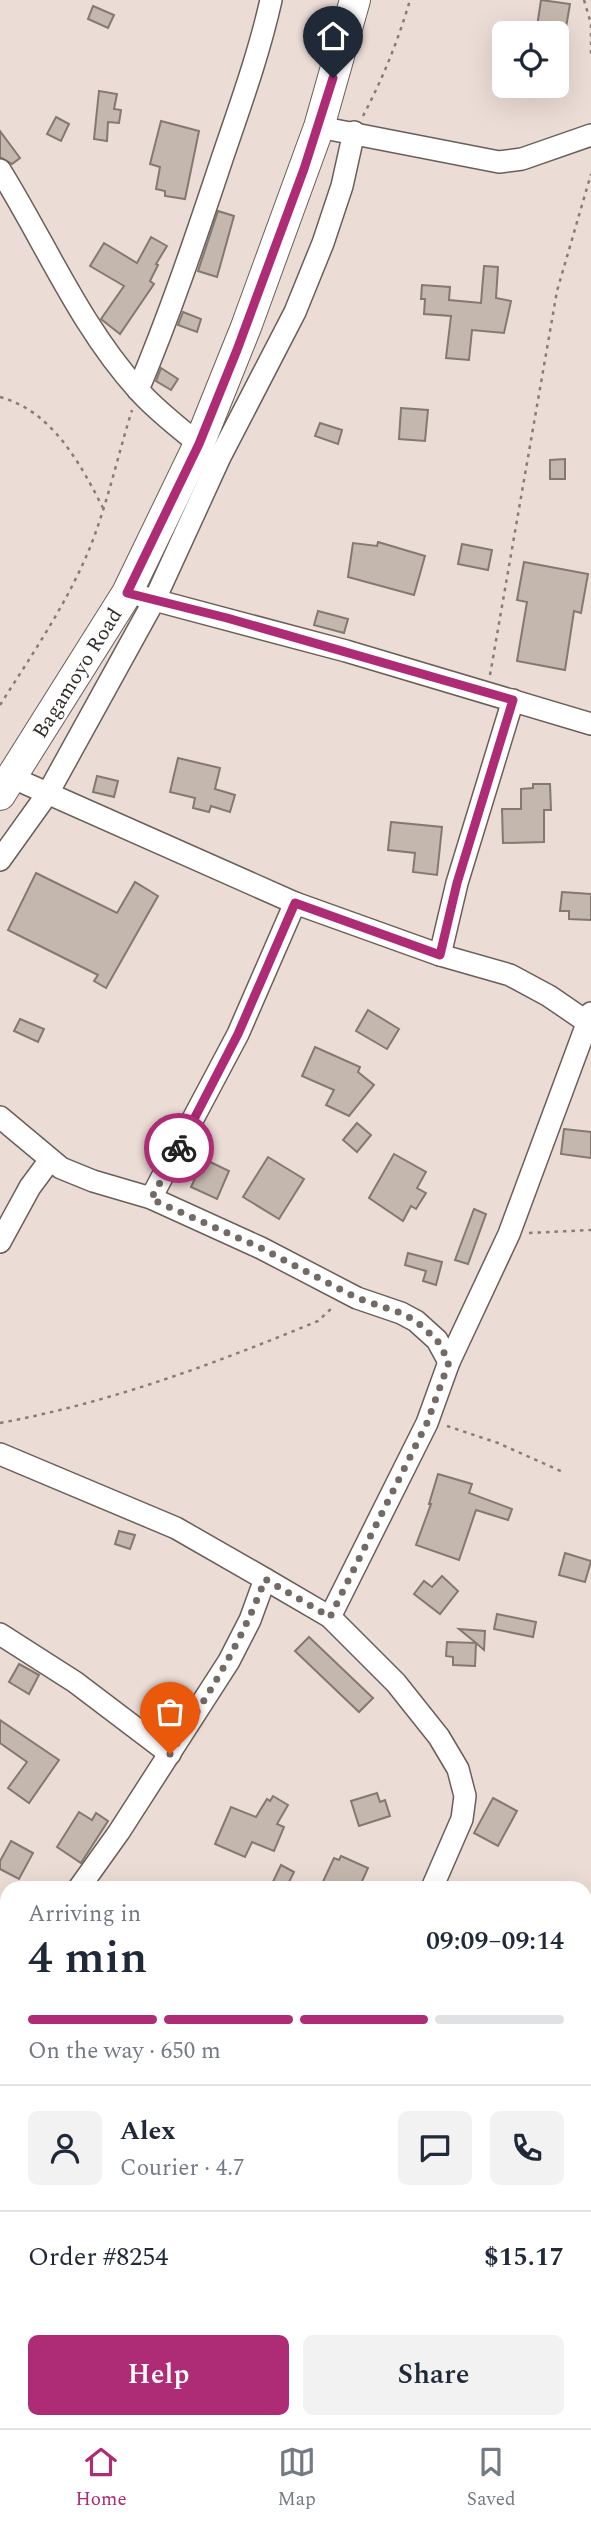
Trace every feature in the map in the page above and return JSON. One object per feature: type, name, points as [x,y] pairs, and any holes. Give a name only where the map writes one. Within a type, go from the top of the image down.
[{"type":"highway","name":"Bagamoyo Road","points":[[6,786],[141,596],[246,327],[319,127],[355,0]]},
{"type":"street","points":[[138,390],[161,336],[211,192],[248,82],[271,0]]},
{"type":"street","points":[[319,127],[499,162],[522,159],[591,135]]},
{"type":"street","points":[[0,860],[48,793],[141,596],[220,457],[295,312],[323,243],[342,186],[354,132]]},
{"type":"street","points":[[0,170],[68,292],[101,341],[138,390],[163,415],[199,444]]},
{"type":"street","points":[[141,596],[487,692],[591,724]]},
{"type":"street","points":[[440,955],[457,883],[513,700]]},
{"type":"street","points":[[6,786],[48,793],[295,903],[440,955],[510,975],[589,1018],[509,1234],[449,1362],[427,1423],[330,1617]]},
{"type":"street","points":[[151,1199],[238,1034],[295,903]]},
{"type":"street","points":[[0,1117],[50,1160],[75,1175],[151,1199],[261,1248],[357,1298],[416,1321],[437,1340],[449,1362]]},
{"type":"street","points":[[0,1242],[30,1187],[50,1160]]},
{"type":"street","points":[[0,1454],[176,1528],[330,1617],[397,1683],[439,1737],[458,1769],[465,1796],[462,1819],[435,1881]]},
{"type":"street","points":[[84,1881],[119,1832],[229,1661],[250,1620],[265,1579]]},
{"type":"street","points":[[0,1634],[75,1682],[170,1754]]},
{"type":"path","points":[[354,132],[391,59],[410,0]]},
{"type":"path","points":[[584,0],[591,24],[591,54]]},
{"type":"path","points":[[487,692],[557,290],[591,174]]},
{"type":"path","points":[[0,705],[63,606],[91,544],[138,390]]},
{"type":"path","points":[[0,397],[28,408],[46,424],[84,472],[103,508]]},
{"type":"path","points":[[509,1234],[591,1230]]},
{"type":"path","points":[[0,1423],[73,1408],[183,1374],[318,1321],[330,1309],[357,1298]]},
{"type":"path","points":[[427,1423],[456,1428],[486,1438],[565,1473]]},
{"type":"building","points":[[541,0],[570,4],[567,21],[538,21]]},
{"type":"building","points":[[93,6],[114,15],[108,28],[88,19]]},
{"type":"building","points":[[99,91],[117,94],[114,109],[121,110],[119,123],[108,122],[107,141],[94,139]]},
{"type":"building","points":[[56,117],[69,124],[61,141],[47,134]]},
{"type":"building","points":[[161,121],[199,131],[185,199],[165,196],[165,191],[156,189],[160,167],[150,164]]},
{"type":"building","points":[[0,131],[20,158],[12,164],[0,157]]},
{"type":"building","points":[[218,211],[234,216],[217,277],[198,271]]},
{"type":"building","points":[[151,237],[167,246],[150,281],[154,284],[120,334],[101,319],[124,286],[90,266],[104,243],[137,263]]},
{"type":"building","points":[[484,266],[498,267],[496,298],[511,301],[504,333],[472,330],[469,360],[446,358],[451,316],[424,314],[422,285],[450,287],[449,300],[481,303]]},
{"type":"building","points":[[183,312],[201,319],[197,332],[178,325]]},
{"type":"building","points":[[161,368],[178,379],[171,390],[156,381]]},
{"type":"building","points":[[401,408],[428,410],[425,441],[399,439]]},
{"type":"building","points":[[320,423],[342,430],[338,444],[315,436]]},
{"type":"building","points":[[565,459],[565,479],[550,479],[550,460]]},
{"type":"building","points":[[378,542],[425,556],[414,595],[348,577],[353,543],[377,546]]},
{"type":"building","points":[[462,544],[492,550],[488,570],[458,564]]},
{"type":"building","points":[[524,562],[588,574],[581,613],[574,611],[565,670],[517,661],[527,602],[517,600]]},
{"type":"building","points":[[318,611],[348,619],[344,633],[314,625]]},
{"type":"building","points":[[178,758],[220,768],[215,789],[235,795],[230,812],[211,806],[209,812],[193,808],[195,798],[170,792]]},
{"type":"building","points":[[97,776],[118,781],[114,797],[93,792]]},
{"type":"building","points":[[533,784],[550,784],[551,810],[544,810],[544,842],[503,843],[502,809],[521,809],[521,789],[533,788]]},
{"type":"building","points":[[391,822],[442,827],[437,875],[413,872],[415,853],[388,850]]},
{"type":"building","points":[[36,873],[117,913],[135,882],[158,896],[106,988],[94,981],[98,975],[8,930]]},
{"type":"building","points":[[562,892],[591,894],[591,920],[569,919],[569,911],[560,911]]},
{"type":"building","points":[[368,1010],[399,1029],[387,1049],[356,1031]]},
{"type":"building","points":[[20,1019],[44,1029],[38,1042],[14,1031]]},
{"type":"building","points":[[315,1047],[360,1067],[358,1072],[374,1085],[349,1116],[326,1105],[334,1090],[302,1076]]},
{"type":"building","points":[[357,1123],[371,1135],[357,1152],[343,1140]]},
{"type":"building","points":[[564,1129],[591,1132],[591,1158],[561,1154]]},
{"type":"building","points":[[394,1154],[426,1172],[417,1188],[426,1193],[416,1209],[411,1206],[403,1221],[369,1198]]},
{"type":"building","points":[[268,1157],[304,1179],[279,1219],[243,1197]]},
{"type":"building","points":[[204,1159],[229,1171],[217,1199],[191,1187]]},
{"type":"building","points":[[474,1209],[486,1214],[468,1264],[455,1260]]},
{"type":"building","points":[[408,1253],[442,1262],[436,1285],[423,1281],[426,1271],[405,1265]]},
{"type":"building","points":[[438,1474],[472,1484],[469,1493],[512,1509],[508,1520],[476,1510],[459,1560],[416,1545],[431,1504]]},
{"type":"building","points":[[119,1531],[135,1535],[130,1549],[115,1544]]},
{"type":"building","points":[[565,1553],[591,1561],[585,1582],[559,1575]]},
{"type":"building","points":[[442,1576],[458,1591],[440,1614],[414,1594],[424,1581],[432,1587]]},
{"type":"building","points":[[497,1614],[536,1622],[533,1637],[494,1629]]},
{"type":"building","points":[[459,1629],[485,1631],[484,1650],[476,1643]]},
{"type":"building","points":[[309,1637],[373,1698],[359,1712],[295,1651]]},
{"type":"building","points":[[447,1642],[476,1643],[475,1666],[453,1665],[453,1657],[446,1656]]},
{"type":"building","points":[[19,1664],[39,1675],[29,1694],[9,1682]]},
{"type":"building","points":[[0,1720],[59,1760],[29,1803],[8,1788],[27,1762],[0,1743]]},
{"type":"building","points":[[377,1793],[380,1802],[385,1800],[390,1816],[359,1826],[351,1801]]},
{"type":"building","points":[[273,1796],[288,1805],[277,1824],[284,1827],[274,1851],[252,1842],[245,1857],[215,1844],[231,1807],[256,1817],[267,1799],[270,1801]]},
{"type":"building","points":[[493,1798],[517,1811],[498,1846],[474,1833]]},
{"type":"building","points":[[79,1812],[92,1820],[96,1813],[108,1821],[81,1863],[57,1847]]},
{"type":"building","points":[[11,1841],[33,1853],[19,1879],[0,1869],[0,1861]]},
{"type":"building","points":[[341,1856],[368,1868],[362,1881],[323,1881],[334,1858],[339,1860]]},
{"type":"building","points":[[281,1865],[294,1872],[290,1881],[273,1881]]},
{"type":"way so far","points":[[170,1754],[229,1661],[250,1620],[265,1579],[330,1617],[427,1423],[449,1362],[437,1340],[416,1321],[357,1298],[261,1248],[151,1199],[179,1148]]},
{"type":"route","points":[[179,1148],[238,1034],[295,903],[440,955],[457,883],[513,700],[227,618],[127,593],[199,444],[237,350],[319,127],[333,78]]}]
